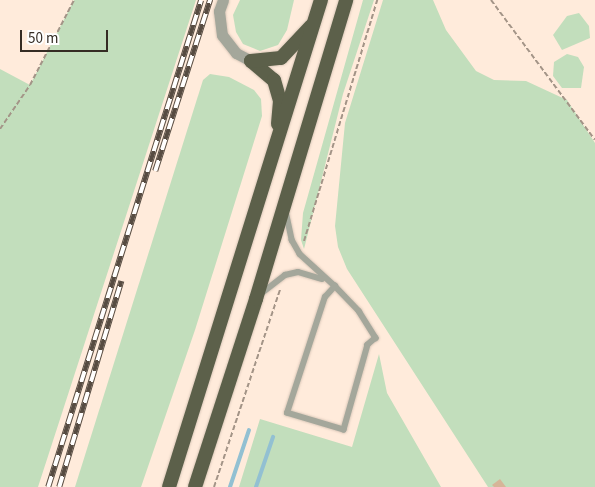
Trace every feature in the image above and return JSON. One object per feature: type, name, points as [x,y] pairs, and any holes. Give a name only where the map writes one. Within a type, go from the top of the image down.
[{"type":"highway","points":[[169,487],[277,148],[321,0]]},
{"type":"highway","points":[[195,487],[256,299],[346,0]]},
{"type":"highway","points":[[251,62],[281,58],[316,20]]},
{"type":"highway","points":[[251,62],[266,72],[278,92],[277,148]]},
{"type":"street","points":[[223,0],[219,11],[222,35],[236,53],[251,62]]},
{"type":"lane","points":[[285,204],[295,246],[324,279],[335,286],[359,311],[376,338],[368,345],[344,430],[288,413],[325,297],[335,286]]},
{"type":"lane","points":[[256,299],[285,275],[298,272],[324,279]]},
{"type":"path","points":[[0,130],[30,86],[74,0]]},
{"type":"path","points":[[491,0],[595,140]]},
{"type":"green space","points":[[74,0],[196,0],[38,487],[0,487],[0,69],[30,85]]},
{"type":"green space","points":[[240,0],[294,0],[287,30],[278,45],[260,51],[243,44],[236,32],[233,15]]},
{"type":"green space","points":[[363,0],[374,0],[343,94],[304,249],[301,240],[303,213]]},
{"type":"green space","points":[[383,0],[433,0],[446,30],[476,71],[494,80],[526,81],[567,100],[595,143],[595,487],[488,487],[347,269],[338,247],[335,226],[345,123]]},
{"type":"green space","points":[[579,13],[589,26],[590,38],[562,50],[553,35],[567,16]]},
{"type":"green space","points":[[567,54],[578,57],[584,67],[581,88],[562,88],[553,76],[554,62]]},
{"type":"green space","points":[[210,74],[229,77],[254,90],[261,99],[262,116],[195,330],[141,487],[75,487],[203,80]]},
{"type":"green space","points":[[379,354],[387,393],[441,487],[239,487],[260,419],[352,447]]},
{"type":"building","points":[[500,479],[506,487],[494,487],[492,485]]},
{"type":"waterway","points":[[230,487],[249,430]]},
{"type":"waterway","points":[[256,487],[273,437]]},
{"type":"railway","points":[[48,487],[201,0]]},
{"type":"railway","points":[[155,171],[210,0]]},
{"type":"railway","points":[[59,487],[121,281]]}]
